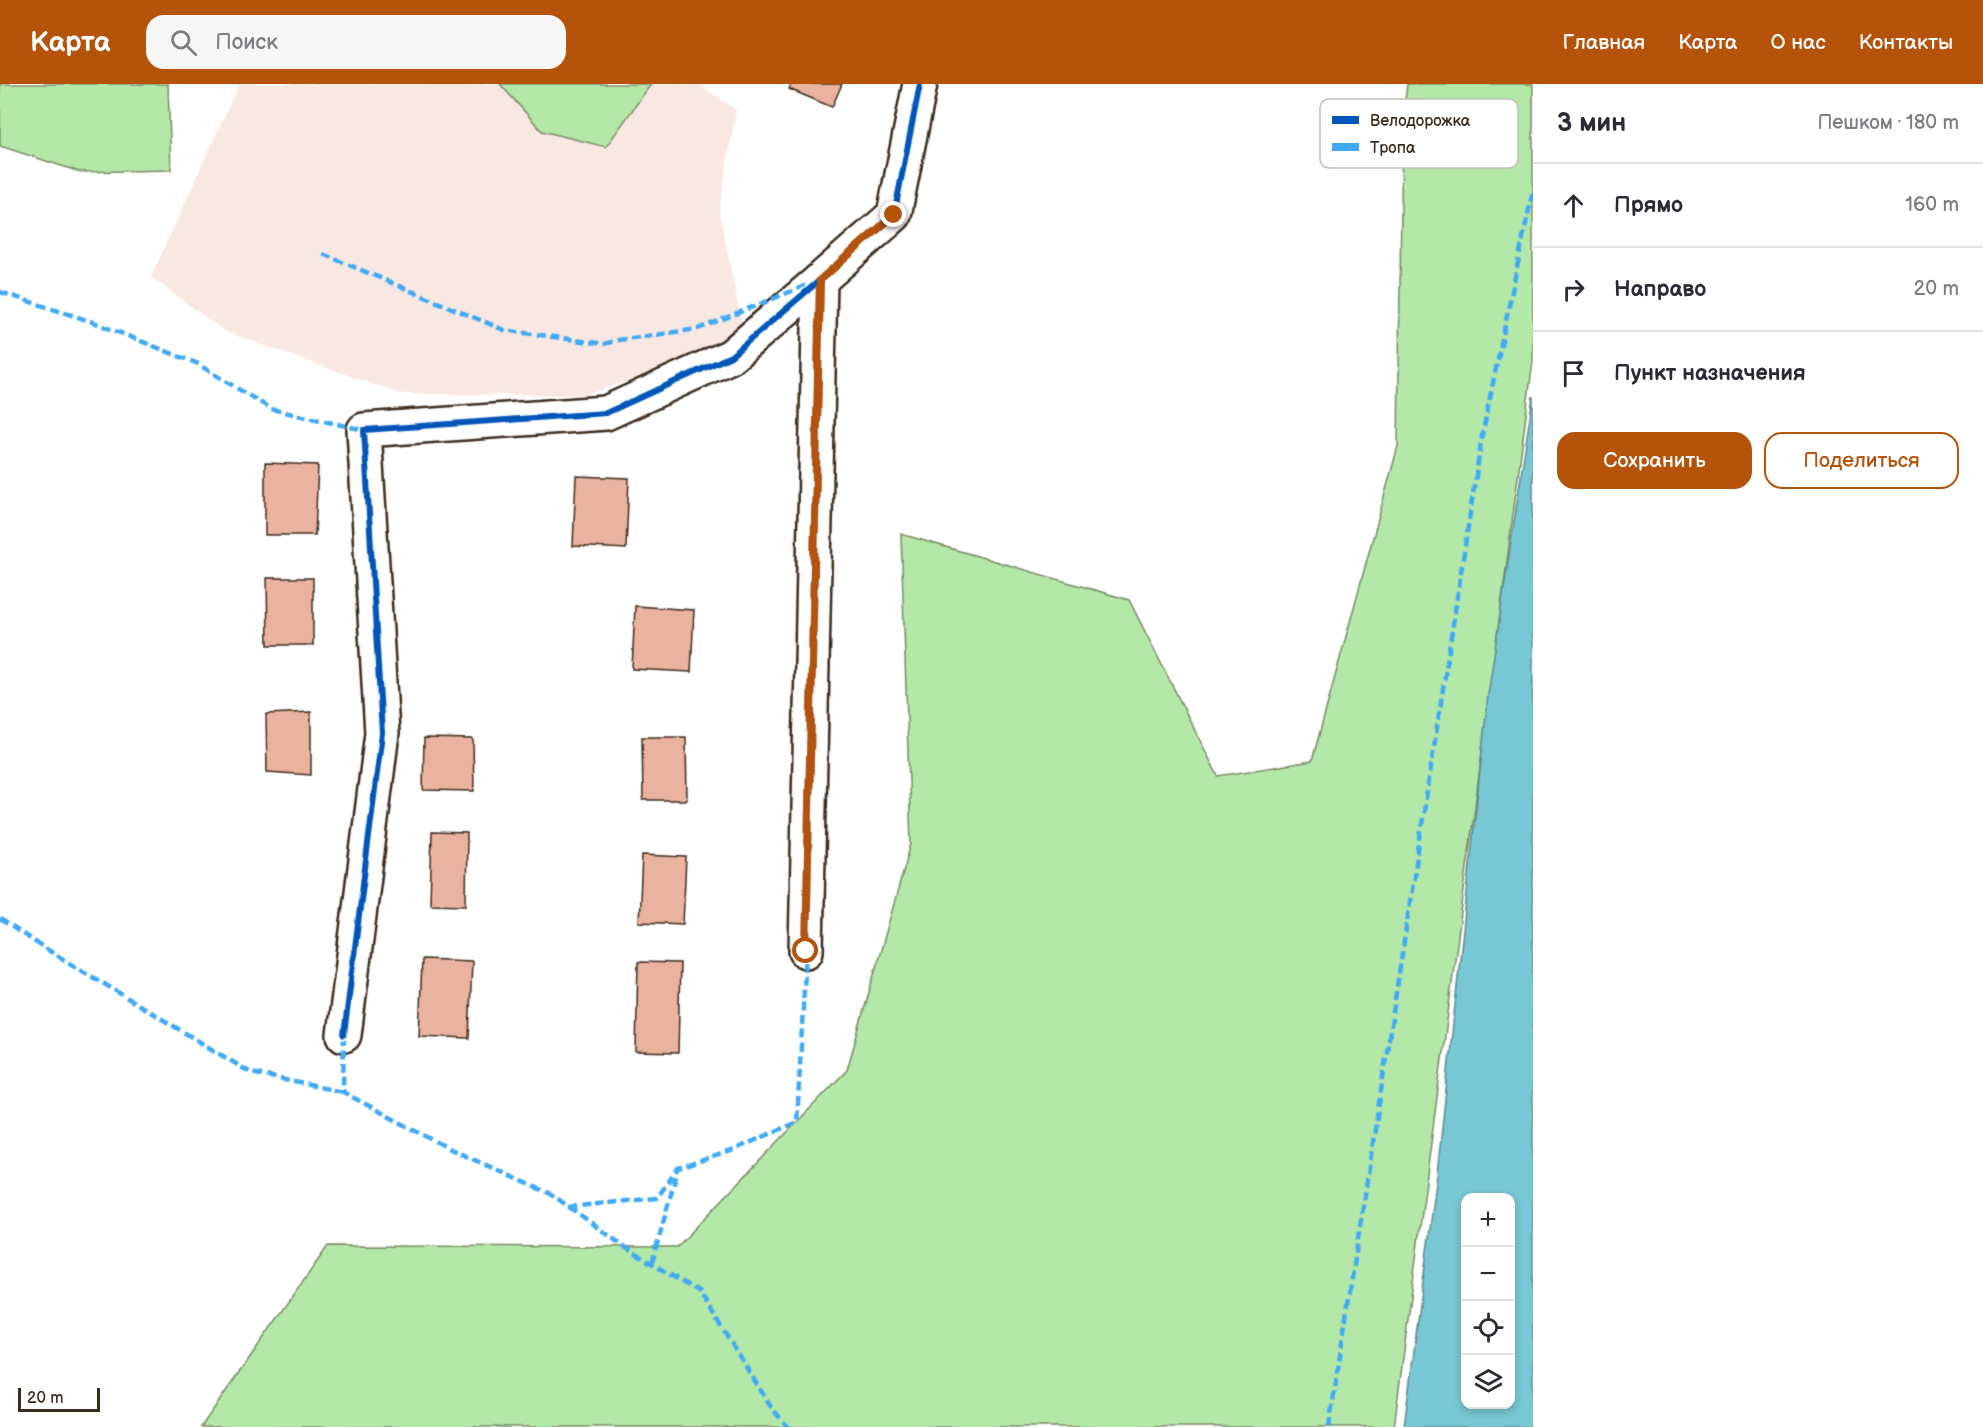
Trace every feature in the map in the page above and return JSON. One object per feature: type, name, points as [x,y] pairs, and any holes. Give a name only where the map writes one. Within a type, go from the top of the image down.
[{"type":"street","points":[[344,1035],[382,733],[364,430],[606,413],[731,356],[894,215],[920,84]]},
{"type":"street","points":[[806,951],[820,280]]},
{"type":"shaded area","points":[[239,84],[698,84],[736,110],[719,211],[746,343],[585,395],[401,394],[226,332],[151,277]]},
{"type":"green space","points":[[0,84],[168,84],[171,170],[80,172],[0,146]]},
{"type":"green space","points":[[500,84],[651,84],[606,147],[542,131]]},
{"type":"green space","points":[[1407,84],[1533,84],[1533,361],[1394,1427],[201,1427],[328,1246],[677,1247],[847,1070],[911,844],[901,534],[1129,600],[1218,776],[1312,761],[1398,446],[1401,168],[1518,168],[1518,99],[1405,99]]},
{"type":"water","points":[[1533,396],[1533,1427],[1404,1427],[1437,1175],[1488,695]]},
{"type":"building","points":[[791,84],[842,84],[832,107],[789,89]]},
{"type":"building","points":[[265,463],[318,465],[315,535],[265,535]]},
{"type":"building","points":[[576,476],[629,478],[626,549],[573,546]]},
{"type":"building","points":[[267,578],[313,578],[313,645],[268,645]]},
{"type":"building","points":[[635,606],[694,610],[691,672],[632,669]]},
{"type":"building","points":[[311,712],[311,775],[267,772],[266,714]]},
{"type":"building","points":[[642,737],[686,737],[687,800],[643,800]]},
{"type":"building","points":[[424,738],[473,739],[474,791],[423,790]]},
{"type":"building","points":[[432,832],[467,833],[466,905],[430,904]]},
{"type":"building","points":[[642,855],[686,857],[683,924],[639,922]]},
{"type":"building","points":[[422,959],[472,961],[469,1038],[419,1036]]},
{"type":"building","points":[[638,962],[680,963],[678,1053],[636,1052]]},
{"type":"marked path","points":[[1329,1427],[1482,436],[1533,190]]},
{"type":"marked path","points":[[323,254],[504,330],[604,344],[698,329],[807,285]]},
{"type":"marked path","points":[[0,292],[93,322],[196,363],[271,409],[364,430]]},
{"type":"marked path","points":[[0,919],[251,1073],[343,1092]]},
{"type":"marked path","points":[[568,1207],[657,1198],[678,1168],[731,1151],[797,1122],[806,951]]},
{"type":"marked path","points":[[344,1035],[343,1092],[450,1149],[551,1194],[625,1247],[700,1293],[771,1407],[788,1427]]},
{"type":"marked path","points":[[652,1263],[676,1176]]},
{"type":"cycle path","points":[[806,951],[820,280],[894,215],[920,84]]},
{"type":"cycle path","points":[[344,1035],[382,733],[364,430],[606,413],[731,356],[820,280]]},
{"type":"route","points":[[806,951],[820,280],[894,215]]}]
